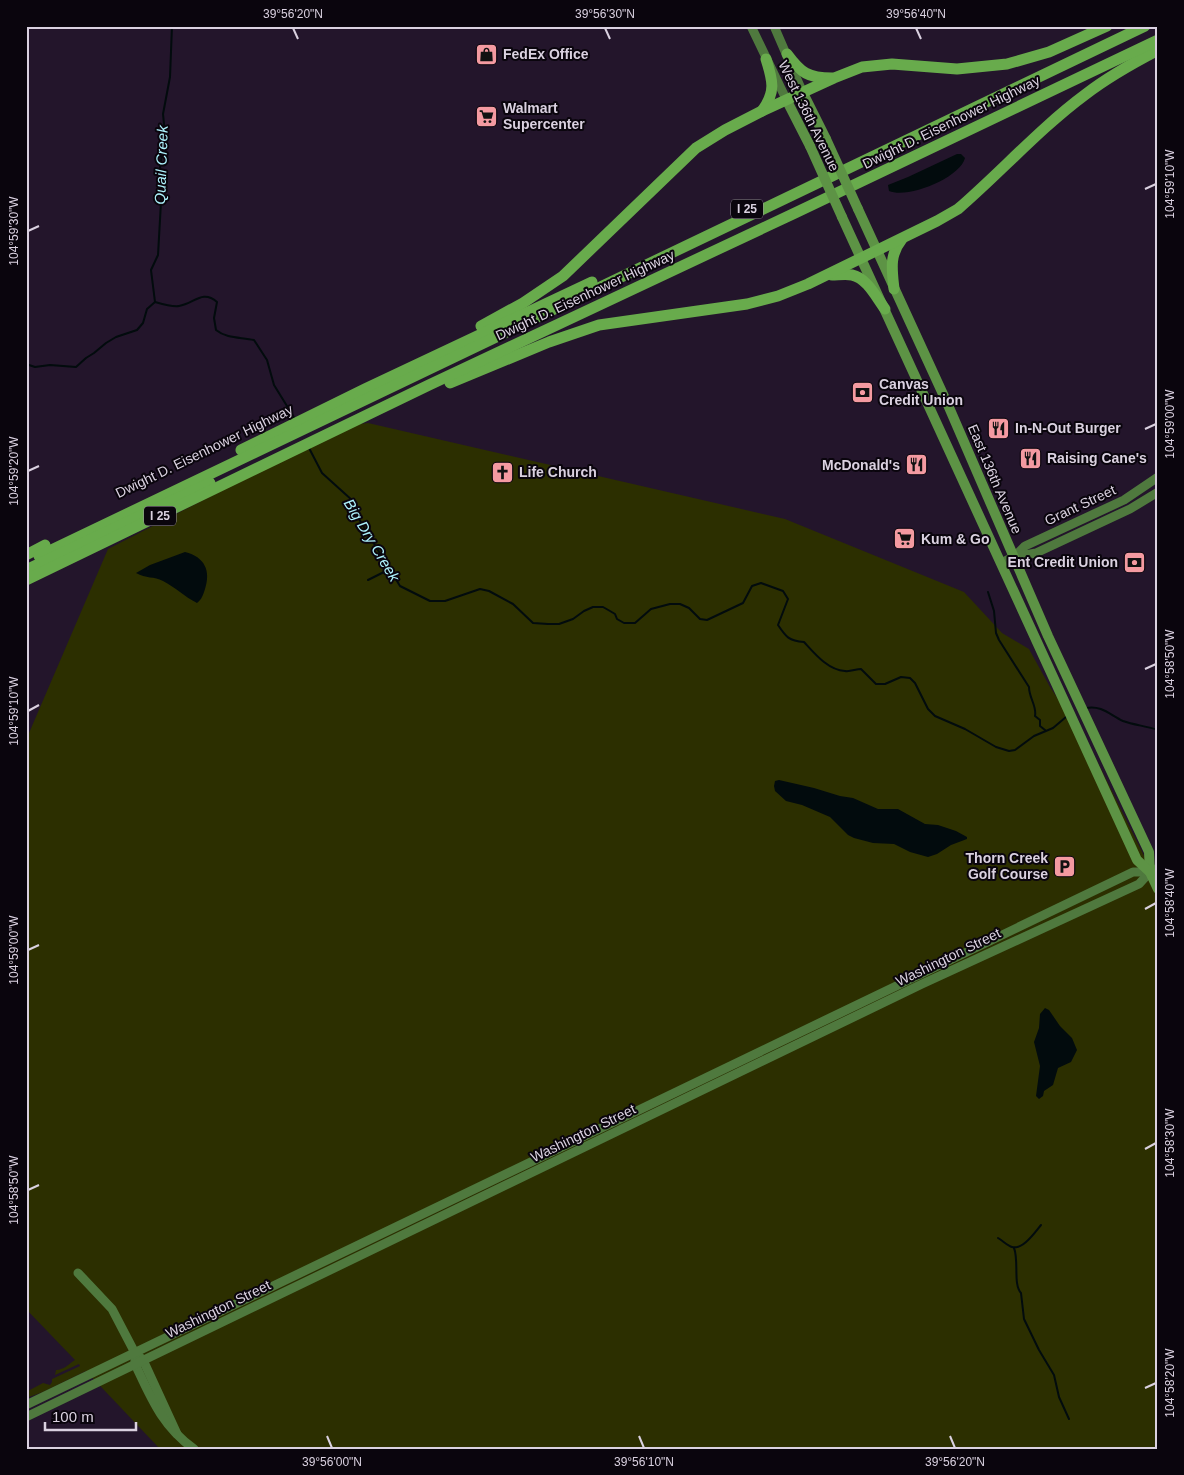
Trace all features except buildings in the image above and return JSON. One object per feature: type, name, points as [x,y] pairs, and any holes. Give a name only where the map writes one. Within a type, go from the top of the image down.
[{"type":"highway","points":[[365,389],[378,374],[488,323],[550,286],[582,259],[696,148],[724,130],[852,70],[871,65],[892,64],[956,69],[1007,64],[1049,52],[1107,26]]},
{"type":"highway","name":"Dwight D. Eisenhower Highway","points":[[26,554],[288,441],[315,428],[365,389],[1045,67],[1127,26]]},
{"type":"highway","points":[[315,428],[1145,26]]},
{"type":"highway","points":[[315,428],[1158,33]]},
{"type":"highway","name":"Dwight D. Eisenhower Highway","points":[[26,580],[315,428],[428,385],[822,201],[1158,40]]},
{"type":"highway","points":[[428,385],[450,383],[558,339],[599,325],[747,304],[793,291],[828,275],[958,209],[1065,110],[1111,76],[1158,50]]},
{"type":"highway","points":[[787,54],[807,74],[815,77],[834,78]]},
{"type":"highway","points":[[762,112],[771,98],[772,91],[766,59]]},
{"type":"highway","points":[[894,289],[892,258],[904,237]]},
{"type":"highway","points":[[828,275],[851,275],[860,278],[885,309]]},
{"type":"highway","points":[[26,562],[288,441]]},
{"type":"highway","points":[[26,570],[288,441]]},
{"type":"main road","name":"West 136th Avenue","points":[[751,26],[810,146],[842,217]]},
{"type":"main road","name":"West 136th Avenue","points":[[774,26],[803,93],[858,208]]},
{"type":"main road","name":"East 136th Avenue","points":[[858,208],[948,405],[1071,686],[1149,852],[1158,889]]},
{"type":"main road","name":"East 136th Avenue","points":[[842,217],[1137,860],[1154,870]]},
{"type":"main road","name":"Grant Street","points":[[1001,563],[1013,557],[1025,546],[1124,500],[1158,478]]},
{"type":"main road","name":"Grant Street","points":[[1013,557],[1036,553],[1130,509],[1158,492]]},
{"type":"main road","name":"Washington Street","points":[[26,1405],[1133,872],[1154,870]]},
{"type":"main road","name":"Washington Street","points":[[26,1417],[922,984],[1139,884],[1154,870]]},
{"type":"main road","points":[[78,1273],[112,1309],[135,1353],[161,1416],[194,1449]]},
{"type":"green space","points":[[368,423],[785,519],[964,592],[1002,633],[1029,649],[1050,687],[1090,747],[1158,884],[1158,1449],[160,1449],[86,1371],[43,1392],[26,1398],[26,1392],[43,1383],[50,1385],[52,1379],[80,1366],[79,1364],[55,1375],[56,1370],[64,1368],[75,1360],[26,1309],[26,740],[108,549],[334,433]]},
{"type":"shaded area","points":[[957,154],[961,154],[965,158],[954,173],[944,179],[932,185],[908,192],[898,193],[889,191],[888,185]]},
{"type":"shaded area","points":[[185,552],[192,554],[202,561],[207,571],[205,589],[197,603],[163,581],[136,573],[150,565]]},
{"type":"shaded area","points":[[779,780],[853,798],[878,809],[898,809],[925,824],[938,825],[956,831],[967,837],[967,839],[928,857],[910,852],[894,844],[873,843],[854,838],[848,835],[830,817],[802,805],[786,801],[775,791],[775,781]]},
{"type":"shaded area","points":[[1045,1008],[1049,1010],[1060,1026],[1072,1038],[1077,1050],[1071,1062],[1058,1068],[1053,1085],[1044,1091],[1043,1096],[1039,1099],[1036,1096],[1040,1066],[1034,1042],[1039,1028],[1040,1014]]},
{"type":"waterway","name":"Quail Creek","points":[[155,302],[151,270],[158,255],[161,202],[160,168],[165,134],[163,114],[170,77],[172,26]]},
{"type":"waterway","name":"Big Dry Creek","points":[[26,364],[35,367],[50,365],[76,367],[106,343],[116,337],[137,330],[143,323],[147,309],[155,302],[179,306],[202,297],[212,298],[217,302],[214,318],[216,330],[229,336],[254,340],[267,360],[274,385],[295,419]]},
{"type":"waterway","name":"Big Dry Creek","points":[[309,448],[322,473],[353,501],[359,519],[400,586],[430,601],[445,601],[480,589],[489,591],[513,604],[533,623],[559,624],[573,619],[593,607],[603,607],[615,614],[617,619],[624,623],[635,623],[651,609],[670,604],[680,604],[689,608],[700,619],[707,620],[743,603],[752,586],[761,583],[783,591],[788,599],[778,625],[788,638],[804,642],[822,661],[833,668],[847,671],[861,669],[876,684],[885,684],[901,677],[910,678],[915,683],[928,709],[935,716],[965,729],[996,747],[1009,751],[1015,750],[1034,736],[1053,728],[1066,717]]},
{"type":"waterway","points":[[368,580],[390,569]]},
{"type":"waterway","points":[[988,592],[994,611],[996,633],[1029,687],[1035,716],[1040,720],[1040,726],[1045,730]]},
{"type":"waterway","name":"Big Dry Creek","points":[[1086,708],[1101,709],[1123,721],[1158,730]]},
{"type":"waterway","points":[[998,1238],[1010,1246],[1020,1246],[1041,1225]]},
{"type":"waterway","points":[[1014,1248],[1017,1284],[1021,1293],[1024,1319],[1054,1375],[1059,1397],[1069,1419]]},
{"type":"place","name":"FedEx Office","points":[[487,54]]},
{"type":"place","name":"Walmart Supercenter","points":[[487,116]]},
{"type":"place","name":"Canvas Credit Union","points":[[863,392]]},
{"type":"place","name":"In-N-Out Burger","points":[[999,428]]},
{"type":"place","name":"Raising Cane's","points":[[1031,458]]},
{"type":"place","name":"McDonald's","points":[[916,465]]},
{"type":"place","name":"Life Church","points":[[503,472]]},
{"type":"place","name":"Kum & Go","points":[[905,539]]},
{"type":"place","name":"Ent Credit Union","points":[[1134,562]]},
{"type":"place","name":"Thorn Creek Golf Course","points":[[1064,866]]}]
